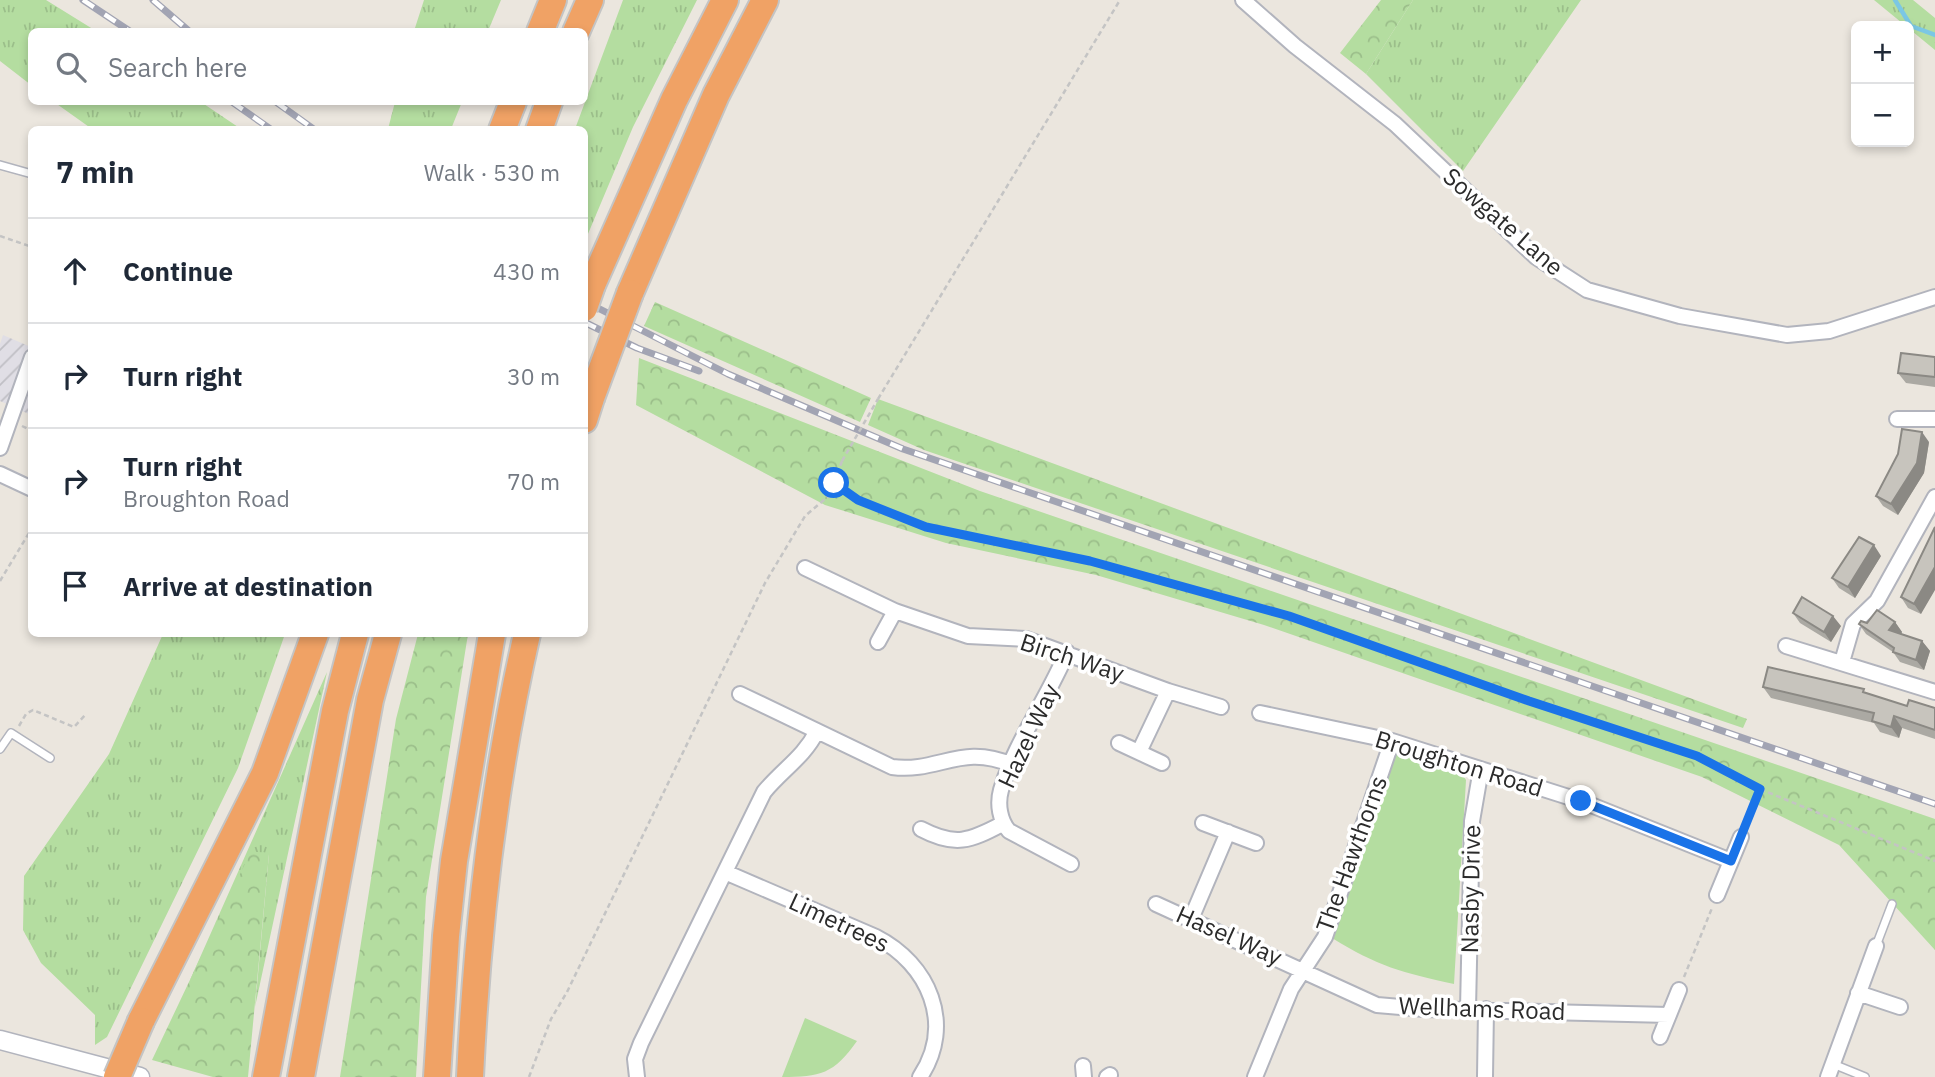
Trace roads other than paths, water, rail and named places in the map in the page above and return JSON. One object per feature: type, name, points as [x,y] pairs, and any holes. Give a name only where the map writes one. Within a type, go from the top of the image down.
[{"type":"highway","points":[[542,28],[553,0]]},
{"type":"highway","points":[[578,28],[590,0]]},
{"type":"highway","points":[[588,296],[674,100],[725,0]]},
{"type":"highway","points":[[588,409],[630,293],[716,95],[765,0]]},
{"type":"highway","points":[[504,126],[512,105]]},
{"type":"highway","points":[[540,126],[548,105]]},
{"type":"highway","points":[[117,1077],[141,1021],[265,773],[313,637]]},
{"type":"highway","points":[[267,1067],[335,711],[354,637]]},
{"type":"highway","points":[[303,1068],[370,700],[387,637]]},
{"type":"highway","points":[[437,1077],[453,874],[492,637]]},
{"type":"highway","points":[[470,1077],[478,944],[489,850],[526,637]]},
{"type":"street","name":"Sowgate Lane","points":[[1243,0],[1295,46],[1395,124],[1536,257],[1587,290],[1680,316],[1787,335],[1829,331],[1935,297]]},
{"type":"street","points":[[0,448],[28,368]]},
{"type":"street","points":[[1897,419],[1935,419]]},
{"type":"street","points":[[0,474],[28,487]]},
{"type":"street","points":[[1842,662],[1853,624],[1877,601],[1935,497]]},
{"type":"street","name":"Birch Way","points":[[805,568],[895,611],[968,636],[1027,639],[1168,691],[1221,707]]},
{"type":"street","points":[[878,642],[895,611]]},
{"type":"street","points":[[1786,646],[1935,692]]},
{"type":"street","name":"Hazel Way","points":[[1067,652],[1001,791],[1002,824],[1009,831],[1071,864]]},
{"type":"street","points":[[1139,752],[1168,691]]},
{"type":"street","points":[[740,694],[892,767],[909,769],[969,756],[991,756],[1012,765]]},
{"type":"street","name":"Broughton Road","points":[[1261,713],[1392,741],[1481,769],[1581,801],[1731,861]]},
{"type":"street","points":[[637,1077],[635,1059],[640,1043],[757,807],[775,778],[800,759],[817,731]]},
{"type":"street","name":"The Hawthorns","points":[[1255,1077],[1291,989],[1325,937],[1392,741]]},
{"type":"street","points":[[1119,743],[1162,763]]},
{"type":"street","name":"Nasby Drive","points":[[1468,1009],[1473,811],[1481,769]]},
{"type":"street","points":[[1203,822],[1256,843]]},
{"type":"street","points":[[921,829],[937,837],[968,841],[1002,824]]},
{"type":"street","points":[[1191,919],[1228,832]]},
{"type":"street","points":[[1717,895],[1741,837]]},
{"type":"street","name":"Limetrees","points":[[725,872],[876,937],[894,946],[908,959],[929,991],[937,1023],[936,1042],[920,1077]]},
{"type":"street","name":"Hasel Way","points":[[1156,904],[1302,969]]},
{"type":"street","points":[[1830,1070],[1876,946]]},
{"type":"street","name":"Wellhams Road","points":[[1302,969],[1377,1004],[1424,1009],[1669,1015]]},
{"type":"street","points":[[1660,1037],[1679,990]]},
{"type":"street","points":[[1858,993],[1899,1007]]},
{"type":"street","points":[[1485,1077],[1486,1009]]},
{"type":"street","points":[[0,1040],[140,1077]]},
{"type":"lane","points":[[0,165],[28,173]]},
{"type":"lane","points":[[0,748],[11,733],[51,758]]},
{"type":"lane","points":[[1876,946],[1892,904]]},
{"type":"lane","points":[[1830,1070],[1865,1077]]},
{"type":"waterway","points":[[1895,0],[1911,26],[1935,35]]},
{"type":"railway","points":[[83,0],[125,28]]},
{"type":"railway","points":[[153,0],[185,28]]},
{"type":"railway","points":[[236,105],[266,126]]},
{"type":"railway","points":[[280,105],[309,126]]},
{"type":"railway","points":[[588,303],[728,374],[903,449],[1935,804]]},
{"type":"railway","points":[[588,324],[637,348],[699,371]]}]
